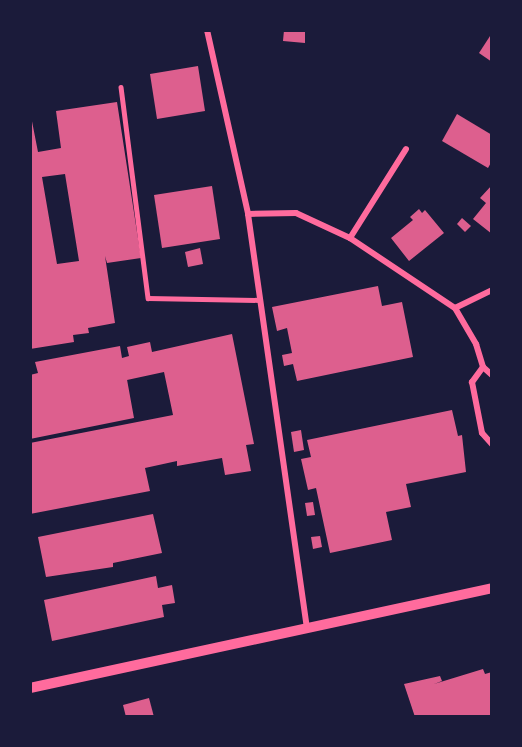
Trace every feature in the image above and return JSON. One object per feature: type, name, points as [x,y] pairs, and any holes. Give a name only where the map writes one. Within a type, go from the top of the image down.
[{"type":"street","points":[[207,30],[248,214],[307,626]]},
{"type":"street","points":[[350,238],[406,149]]},
{"type":"street","points":[[248,214],[296,213],[350,238],[455,308],[476,344],[483,368],[492,375]]},
{"type":"street","points":[[455,308],[492,291]]},
{"type":"street","points":[[483,368],[472,382],[482,434],[492,444]]},
{"type":"street","points":[[30,688],[307,626],[492,588]]},
{"type":"lane","points":[[121,87],[148,298],[259,300]]},
{"type":"building","points":[[284,30],[305,30],[305,43],[283,41]]},
{"type":"building","points":[[492,33],[492,62],[479,53]]},
{"type":"building","points":[[198,66],[205,111],[157,119],[150,74]]},
{"type":"building","points":[[117,102],[141,258],[107,263],[105,256],[115,323],[88,328],[89,333],[73,335],[74,342],[30,349],[30,111],[38,152],[61,148],[56,111]],"holes":[[[65,174],[79,261],[57,264],[42,177]]]},
{"type":"building","points":[[457,114],[492,135],[492,161],[488,168],[442,141]]},
{"type":"building","points":[[492,185],[492,234],[473,219],[486,203],[480,198]]},
{"type":"building","points":[[212,186],[220,239],[162,248],[154,195]]},
{"type":"building","points":[[419,209],[422,213],[425,210],[444,233],[409,261],[391,238],[413,220],[410,217]]},
{"type":"building","points":[[462,218],[471,226],[465,232],[457,224]]},
{"type":"building","points":[[200,248],[203,264],[188,267],[185,252]]},
{"type":"building","points":[[378,286],[382,306],[402,302],[413,357],[297,381],[293,364],[284,366],[282,355],[292,353],[287,328],[277,331],[272,307]]},
{"type":"building","points":[[232,334],[254,444],[246,445],[251,471],[225,475],[222,458],[177,466],[177,461],[145,468],[150,491],[30,514],[30,443],[173,415],[164,372],[127,380],[134,418],[30,439],[30,375],[38,373],[35,362],[120,346],[122,358],[129,356],[127,347],[150,342],[152,352]]},
{"type":"building","points":[[452,410],[458,436],[462,435],[466,472],[406,484],[411,507],[386,512],[392,540],[330,553],[316,488],[308,490],[301,459],[311,457],[307,440]]},
{"type":"building","points":[[301,430],[304,450],[294,452],[291,432]]},
{"type":"building","points":[[313,502],[315,515],[307,516],[305,503]]},
{"type":"building","points":[[153,514],[162,553],[113,563],[113,567],[46,577],[38,537]]},
{"type":"building","points":[[320,536],[322,547],[313,549],[311,537]]},
{"type":"building","points":[[156,576],[158,588],[172,585],[175,603],[162,605],[164,617],[52,641],[44,600]]},
{"type":"building","points":[[483,669],[485,674],[492,672],[492,717],[415,717],[404,684],[440,676],[442,681],[434,684]]},
{"type":"building","points":[[149,698],[154,717],[126,717],[123,705]]}]
